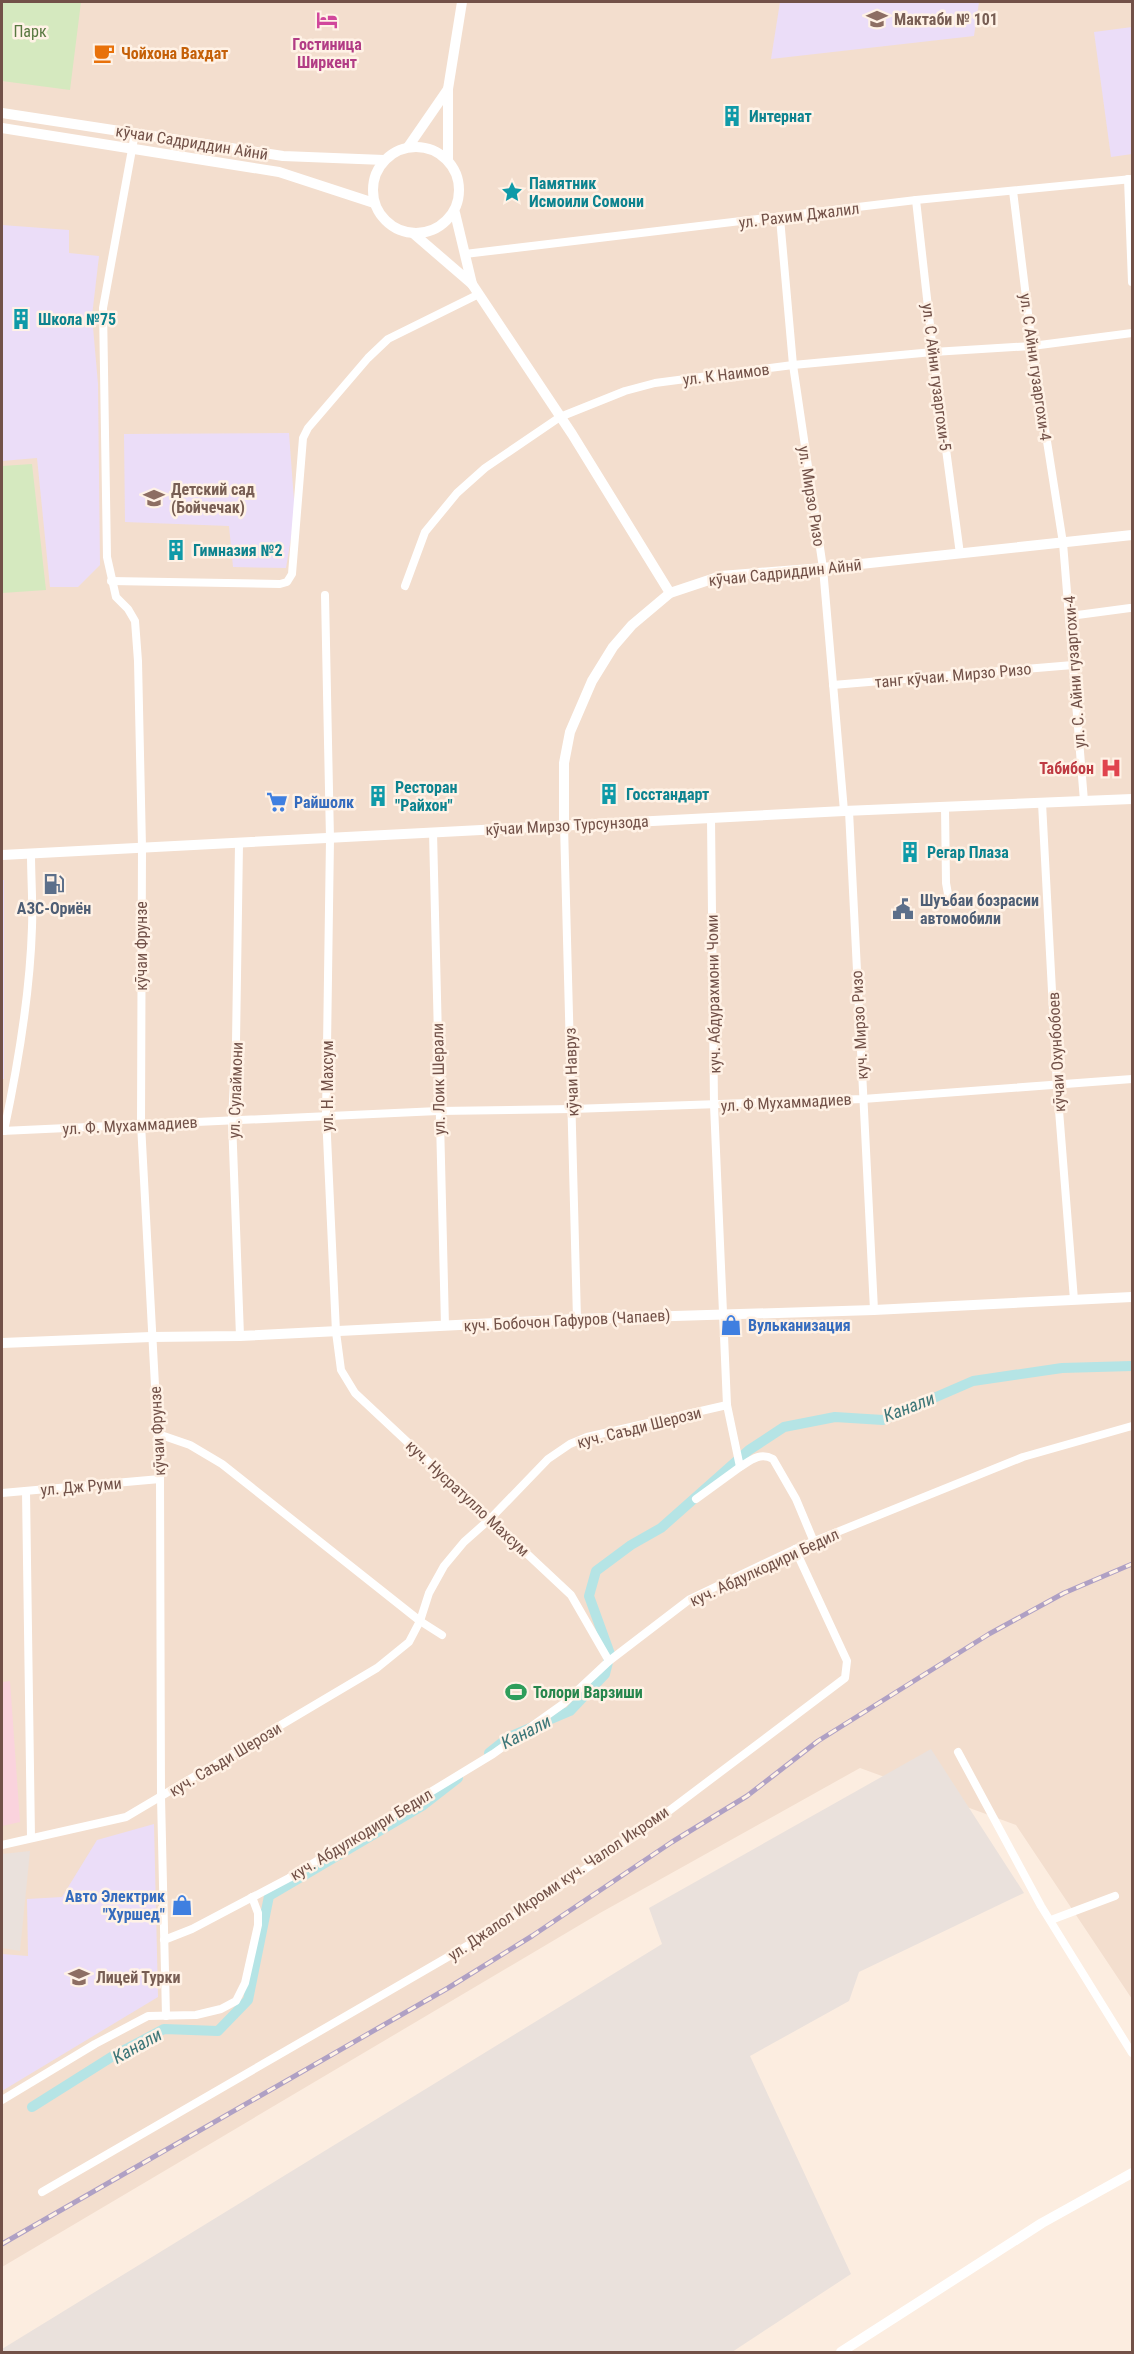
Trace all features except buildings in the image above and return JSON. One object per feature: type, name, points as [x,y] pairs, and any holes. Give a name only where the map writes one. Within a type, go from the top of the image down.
[{"type":"street","points":[[462,2],[448,89],[448,160],[461,186],[455,213],[472,284]]},
{"type":"street","points":[[448,89],[408,147],[384,160],[373,180],[374,203],[392,227],[414,234],[472,284],[560,417],[670,593]]},
{"type":"street","name":"кӯчаи Садриддин Айнӣ","points":[[2,113],[284,156],[384,160]]},
{"type":"street","name":"кӯчаи Садриддин Айнӣ","points":[[2,128],[279,172],[374,203]]},
{"type":"street","points":[[135,133],[103,308],[107,557],[111,581],[280,584],[287,582],[292,574],[303,438],[308,428],[368,358],[388,339],[479,294]]},
{"type":"street","points":[[408,147],[430,148],[448,160]]},
{"type":"street","points":[[1130,179],[1132,282]]},
{"type":"street","name":"ул. Рахим Джалил","points":[[465,254],[916,200],[1130,179]]},
{"type":"street","name":"ул. С Айни гузаргохи-4","points":[[1013,191],[1032,346],[1063,543]]},
{"type":"street","name":"ул. С Айни гузаргохи-5","points":[[916,200],[933,352],[960,554]]},
{"type":"street","points":[[414,234],[434,231],[455,213]]},
{"type":"street","name":"ул. Мирзо Ризо","points":[[780,218],[793,365],[823,568],[846,811]]},
{"type":"street","name":"ул. К Наимов","points":[[405,586],[425,532],[457,493],[485,468],[560,417],[625,391],[655,383],[793,365],[933,352],[1032,346],[1132,333]]},
{"type":"street","name":"кӯчаи Садриддин Айнӣ","points":[[564,825],[564,762],[570,732],[592,681],[613,647],[632,625],[670,593],[721,576],[823,568],[1132,535]]},
{"type":"street","name":"ул. С. Айни гузаргохи-4","points":[[1063,543],[1084,801]]},
{"type":"street","name":"кӯчаи Фрунзе","points":[[111,581],[116,597],[128,609],[135,621],[138,661],[141,1124],[160,1479],[161,1797],[166,2016]]},
{"type":"street","name":"ул. Н. Махсум","points":[[325,595],[330,839],[326,1115],[336,1332]]},
{"type":"street","points":[[1070,616],[1130,608]]},
{"type":"street","name":"танг кӯчаи. Мирзо Ризо","points":[[833,686],[1073,665]]},
{"type":"street","name":"кӯчаи Мирзо Турсунзода","points":[[2,855],[846,811],[1132,799]]},
{"type":"street","name":"кӯчаи Охунбобоев","points":[[1042,803],[1057,1085],[1074,1300]]},
{"type":"street","points":[[945,807],[946,883],[950,905]]},
{"type":"street","name":"куч. Мирзо Ризо","points":[[846,811],[874,1310]]},
{"type":"street","name":"куч. Абдурахмони Чоми","points":[[711,818],[714,1105],[727,1405],[740,1467]]},
{"type":"street","name":"кӯчаи Навруз","points":[[564,825],[577,1318]]},
{"type":"street","name":"ул. Лоик Шерали","points":[[433,832],[445,1326]]},
{"type":"street","name":"ул. Сулаймони","points":[[239,844],[236,1042],[232,1120],[240,1336]]},
{"type":"street","points":[[3,1131],[13,1086],[26,996],[32,927],[31,854]]},
{"type":"street","name":"ул. Ф Мухаммадиев","points":[[438,1111],[863,1099],[1132,1079]]},
{"type":"street","name":"ул. Ф. Мухаммадиев","points":[[3,1131],[438,1111]]},
{"type":"street","name":"куч. Бобочон Гафуров (Чапаев)","points":[[2,1343],[240,1336],[577,1318],[874,1310],[1132,1297]]},
{"type":"street","name":"куч. Нусратулло Махсум","points":[[336,1332],[341,1370],[355,1393],[571,1594],[609,1661]]},
{"type":"street","name":"куч. Саъди Шерози","points":[[2,1845],[126,1817],[377,1668],[409,1642],[420,1621],[429,1593],[444,1566],[464,1542],[491,1518],[548,1459],[570,1444],[587,1437],[727,1405]]},
{"type":"street","name":"куч. Абдулкодири Бедил","points":[[164,1940],[192,1929],[289,1878],[493,1754],[563,1704],[609,1661],[690,1599],[795,1549],[1023,1457],[1132,1426]]},
{"type":"street","points":[[158,1434],[190,1445],[222,1464],[420,1621],[442,1635]]},
{"type":"street","points":[[696,1499],[758,1456],[767,1456],[773,1459],[796,1499],[814,1542]]},
{"type":"street","name":"ул. Дж Руми","points":[[2,1494],[160,1479]]},
{"type":"street","points":[[26,1491],[31,1838]]},
{"type":"street","name":"ул. Джалол Икроми куч. Чалол Икроми","points":[[42,2192],[491,1932],[641,1832],[845,1678],[847,1661],[795,1549]]},
{"type":"street","points":[[958,1752],[1050,1920],[1132,2052]]},
{"type":"street","points":[[1050,1920],[1115,1896]]},
{"type":"street","points":[[2,2100],[136,2021],[148,2016],[212,2011],[236,2001],[245,1983],[258,1925],[258,1913],[252,1897]]},
{"type":"street","points":[[841,2352],[1042,2223],[1132,2173]]},
{"type":"shaded area","points":[[2,2],[1132,2],[1132,1999],[1016,1825],[860,1768],[600,1913],[2,2267]]},
{"type":"shaded area","name":"Мактаби № 101","points":[[780,2],[979,2],[974,36],[771,59]]},
{"type":"shaded area","points":[[1132,27],[1132,154],[1111,157],[1094,32]]},
{"type":"shaded area","points":[[2,225],[69,230],[69,253],[99,256],[92,316],[98,384],[100,565],[78,587],[50,587],[37,458],[2,461]]},
{"type":"shaded area","points":[[289,433],[295,514],[286,568],[233,567],[229,526],[125,522],[124,434]]},
{"type":"shaded area","points":[[2,880],[4,880],[4,1079],[2,1079]]},
{"type":"shaded area","points":[[10,1681],[20,1822],[2,1826],[2,1682]]},
{"type":"shaded area","points":[[931,1749],[1024,1893],[859,1972],[849,2001],[750,2056],[851,2274],[732,2352],[2,2352],[2,2349],[662,1944],[649,1908]]},
{"type":"shaded area","name":"Лицей Турки","points":[[154,1824],[158,1997],[2,2091],[2,1954],[28,1956],[27,1899],[62,1897],[97,1840]]},
{"type":"shaded area","points":[[30,1851],[20,1951],[2,1948],[2,1854]]},
{"type":"green space","name":"Парк","points":[[2,2],[81,2],[70,90],[2,81]]},
{"type":"green space","points":[[32,464],[46,590],[2,593],[2,466]]},
{"type":"waterway","name":"Канали","points":[[489,1753],[509,1737],[570,1711],[605,1674],[610,1654],[589,1596],[596,1571],[631,1545],[661,1528],[749,1450],[784,1427],[835,1417],[883,1420],[973,1381],[1062,1368],[1132,1366]]},
{"type":"waterway","name":"Канали","points":[[32,2107],[113,2056],[164,2029],[218,2031],[248,2000],[269,1896],[422,1806],[458,1778]]},
{"type":"railway","points":[[2,2244],[448,1988],[532,1936],[672,1842],[747,1796],[818,1741],[989,1634],[1064,1593],[1132,1564]]},
{"type":"place","name":"Мактаби № 101","points":[[877,19]]},
{"type":"place","name":"Гостиница Ширкент","points":[[327,20]]},
{"type":"place","name":"Чойхона Вахдат","points":[[104,53]]},
{"type":"place","name":"Интернат","points":[[732,116]]},
{"type":"place","name":"Памятник Исмоили Сомони","points":[[512,192]]},
{"type":"place","name":"Школа №75","points":[[21,319]]},
{"type":"place","name":"Детский сад (Бойчечак)","points":[[154,498]]},
{"type":"place","name":"Гимназия №2","points":[[176,550]]},
{"type":"place","name":"Табибон","points":[[1111,768]]},
{"type":"place","name":"Госстандарт","points":[[609,794]]},
{"type":"place","name":"Ресторан \"Райхон\"","points":[[378,796]]},
{"type":"place","name":"Райшолк","points":[[277,802]]},
{"type":"place","name":"Регар Плаза","points":[[910,852]]},
{"type":"place","name":"АЗС-Ориён","points":[[54,884]]},
{"type":"place","name":"Шуъбаи бозрасии автомобили","points":[[903,909]]},
{"type":"place","name":"Вульканизация","points":[[731,1325]]},
{"type":"place","name":"Толори Варзиши","points":[[516,1692]]},
{"type":"place","name":"Авто Электрик \"Хуршед\"","points":[[182,1905]]},
{"type":"place","name":"Лицей Турки","points":[[79,1977]]}]
